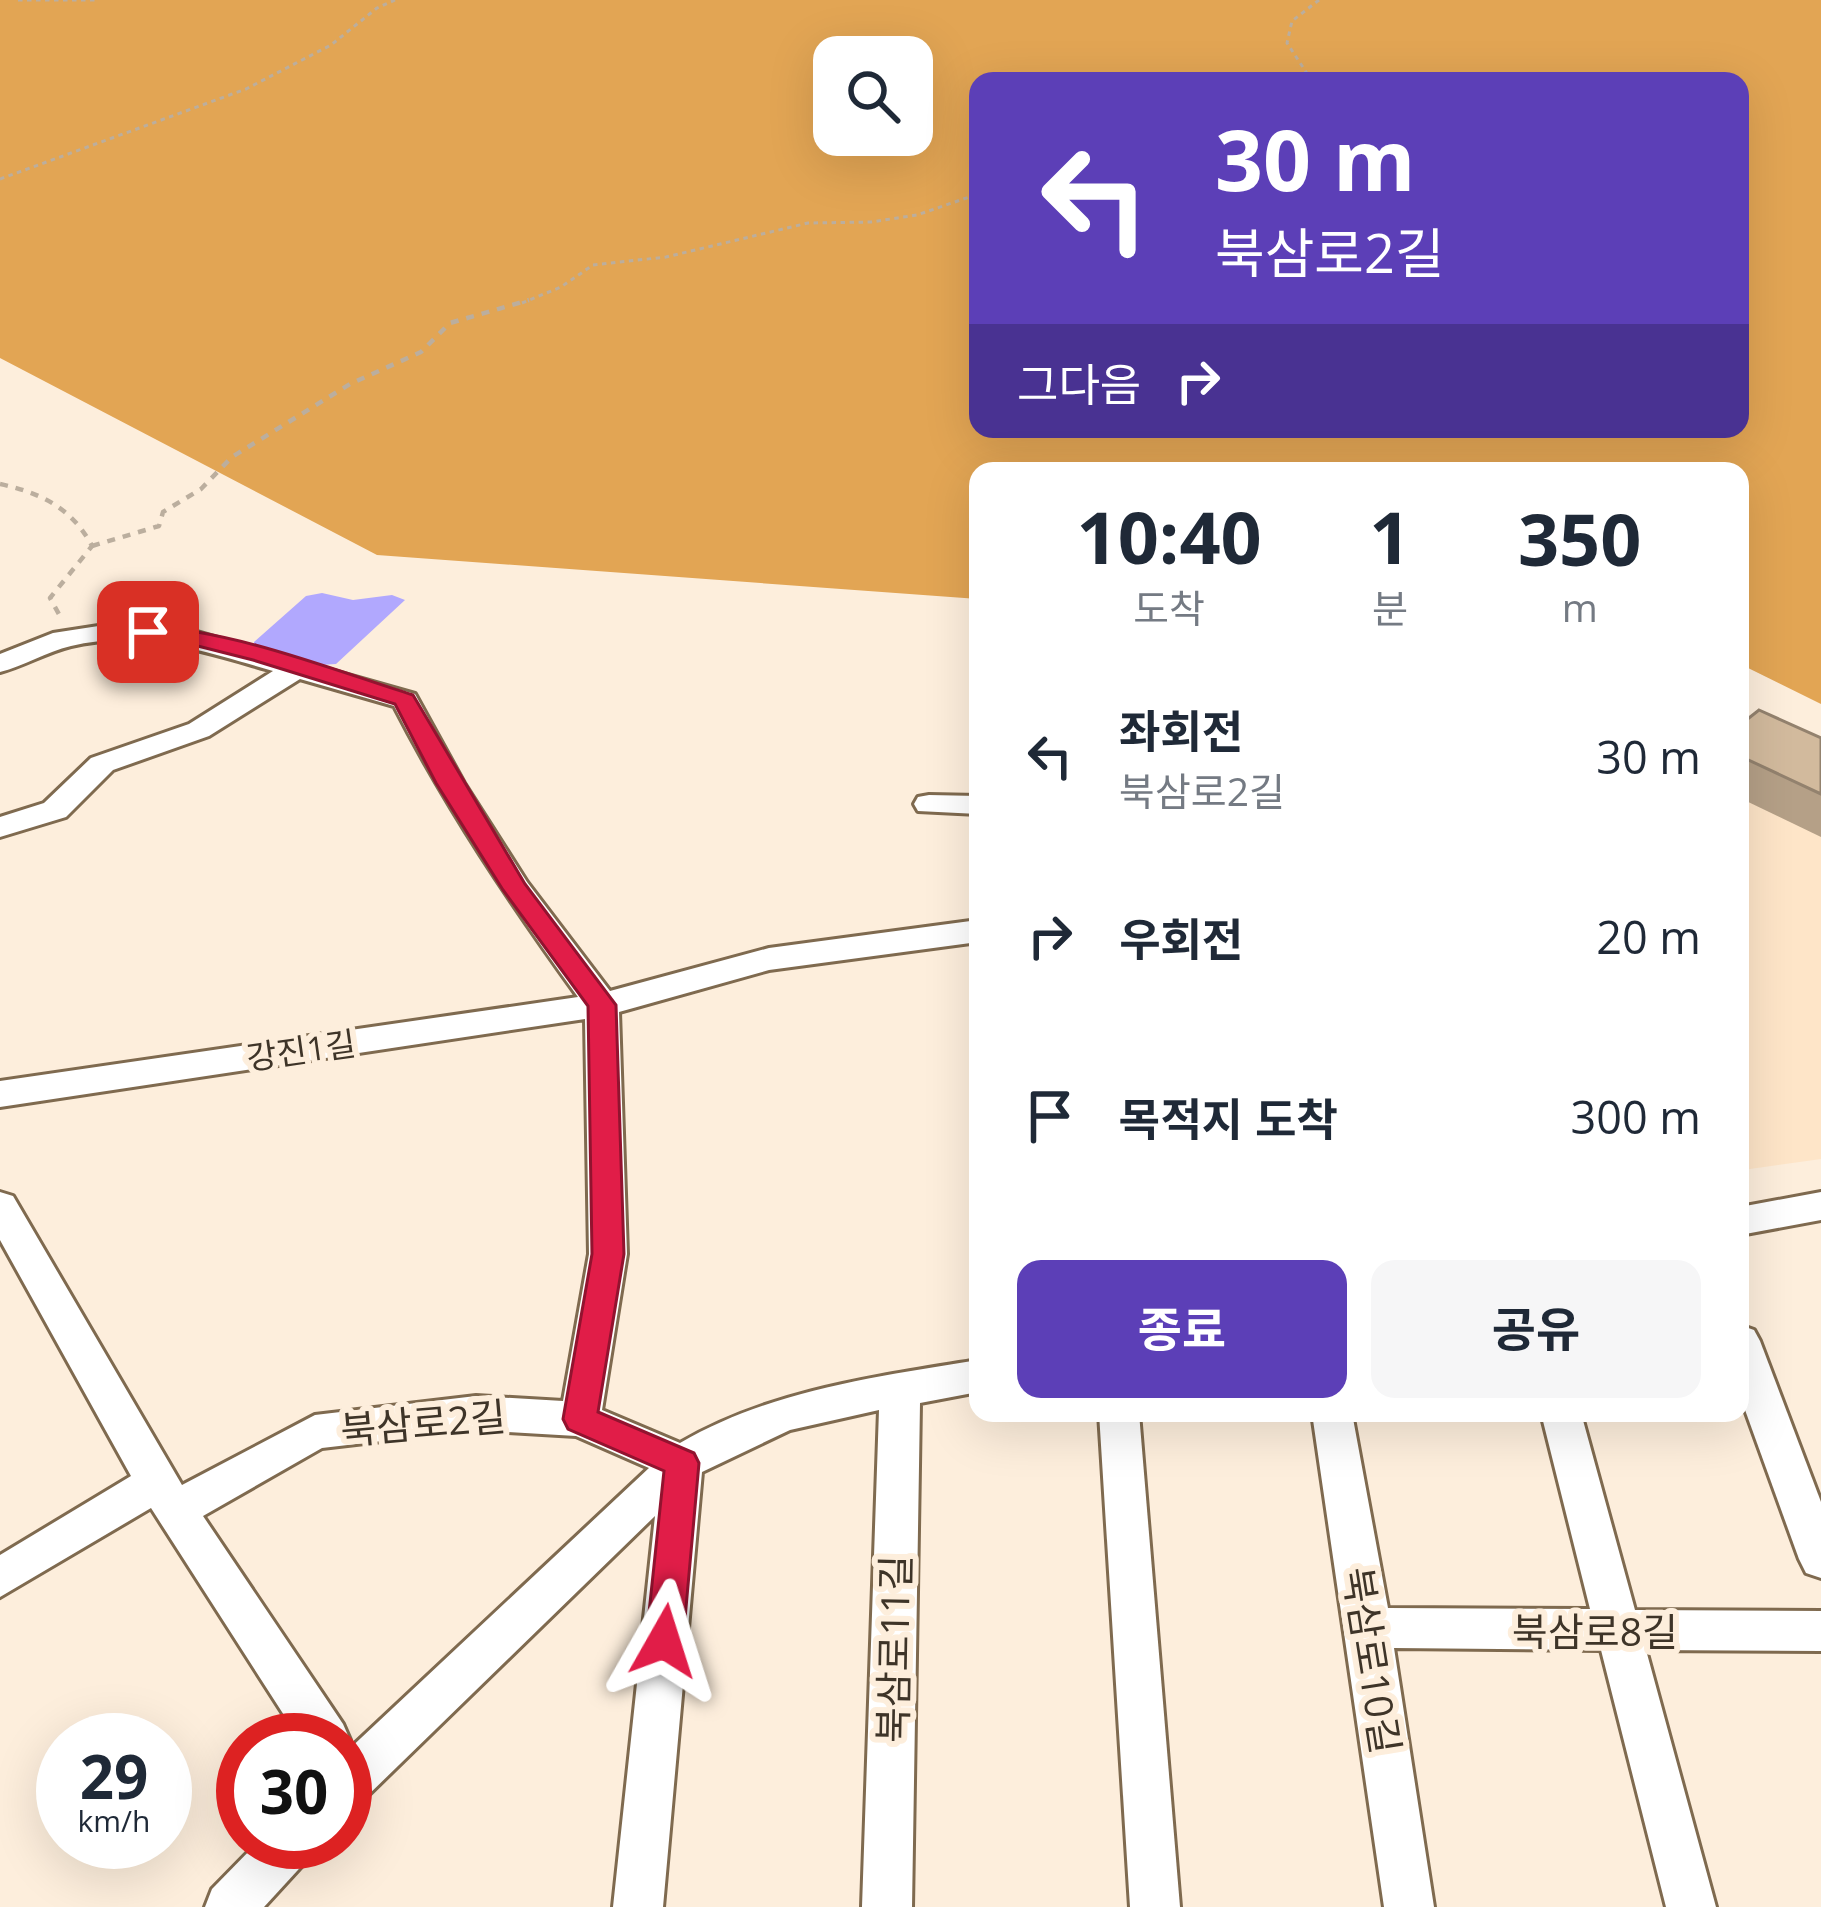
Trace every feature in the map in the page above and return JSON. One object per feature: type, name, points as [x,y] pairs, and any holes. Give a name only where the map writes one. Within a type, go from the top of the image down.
[{"type":"street","points":[[0,664],[63,639],[118,631],[179,634],[405,700],[449,783],[516,890],[602,1005],[608,1254],[580,1419]]},
{"type":"street","points":[[0,827],[55,810],[101,764],[199,730],[296,669]]},
{"type":"street","points":[[929,804],[969,806]]},
{"type":"street","name":"강진1길","points":[[0,1094],[602,1005],[769,959],[969,932]]},
{"type":"street","points":[[0,1206],[166,1496],[307,1713]]},
{"type":"street","points":[[1749,1219],[1821,1206]]},
{"type":"street","points":[[1749,1365],[1821,1558]]},
{"type":"street","points":[[372,1740],[682,1463],[722,1436],[810,1405],[969,1378]]},
{"type":"street","name":"북삼로11길","points":[[887,1907],[900,1390]]},
{"type":"street","name":"북삼로2길","points":[[0,1579],[166,1496],[315,1432],[476,1413],[580,1419],[682,1463]]},
{"type":"street","points":[[1120,1422],[1155,1907]]},
{"type":"street","name":"북삼로10길","points":[[1334,1422],[1409,1907]]},
{"type":"street","points":[[1564,1422],[1691,1907]]},
{"type":"street","points":[[638,1907],[682,1463]]},
{"type":"street","name":"북삼로8길","points":[[1369,1628],[1821,1631]]},
{"type":"street","points":[[230,1907],[266,1869]]},
{"type":"path","points":[[18,0],[98,0]]},
{"type":"path","points":[[0,179],[247,89],[331,45],[377,8],[395,0]]},
{"type":"path","points":[[1306,72],[1286,43],[1292,21],[1319,0]]},
{"type":"path","points":[[88,635],[72,620],[58,615],[50,598],[92,546],[159,526],[163,512],[201,489],[232,457],[343,388],[372,381],[425,350],[447,333],[450,322],[499,312],[561,287],[593,265],[667,257],[808,223],[871,222],[917,215],[969,197]]},
{"type":"path","points":[[0,484],[26,489],[77,516],[92,546]]},
{"type":"shaded area","points":[[0,0],[1821,0],[1821,704],[1749,668],[1749,462],[969,462],[969,598],[377,555],[0,358]]},
{"type":"shaded area","points":[[322,593],[353,600],[392,595],[405,600],[336,664],[320,665],[254,649],[254,642],[306,596]]},
{"type":"shaded area","points":[[1749,748],[1821,762],[1821,1159],[1749,1169]]},
{"type":"building","points":[[1759,710],[1821,738],[1821,794],[1749,760],[1749,718]]},
{"type":"route","points":[[148,632],[179,634],[405,700],[449,783],[516,890],[602,1005],[608,1254],[580,1419],[682,1463],[664,1641]]}]
